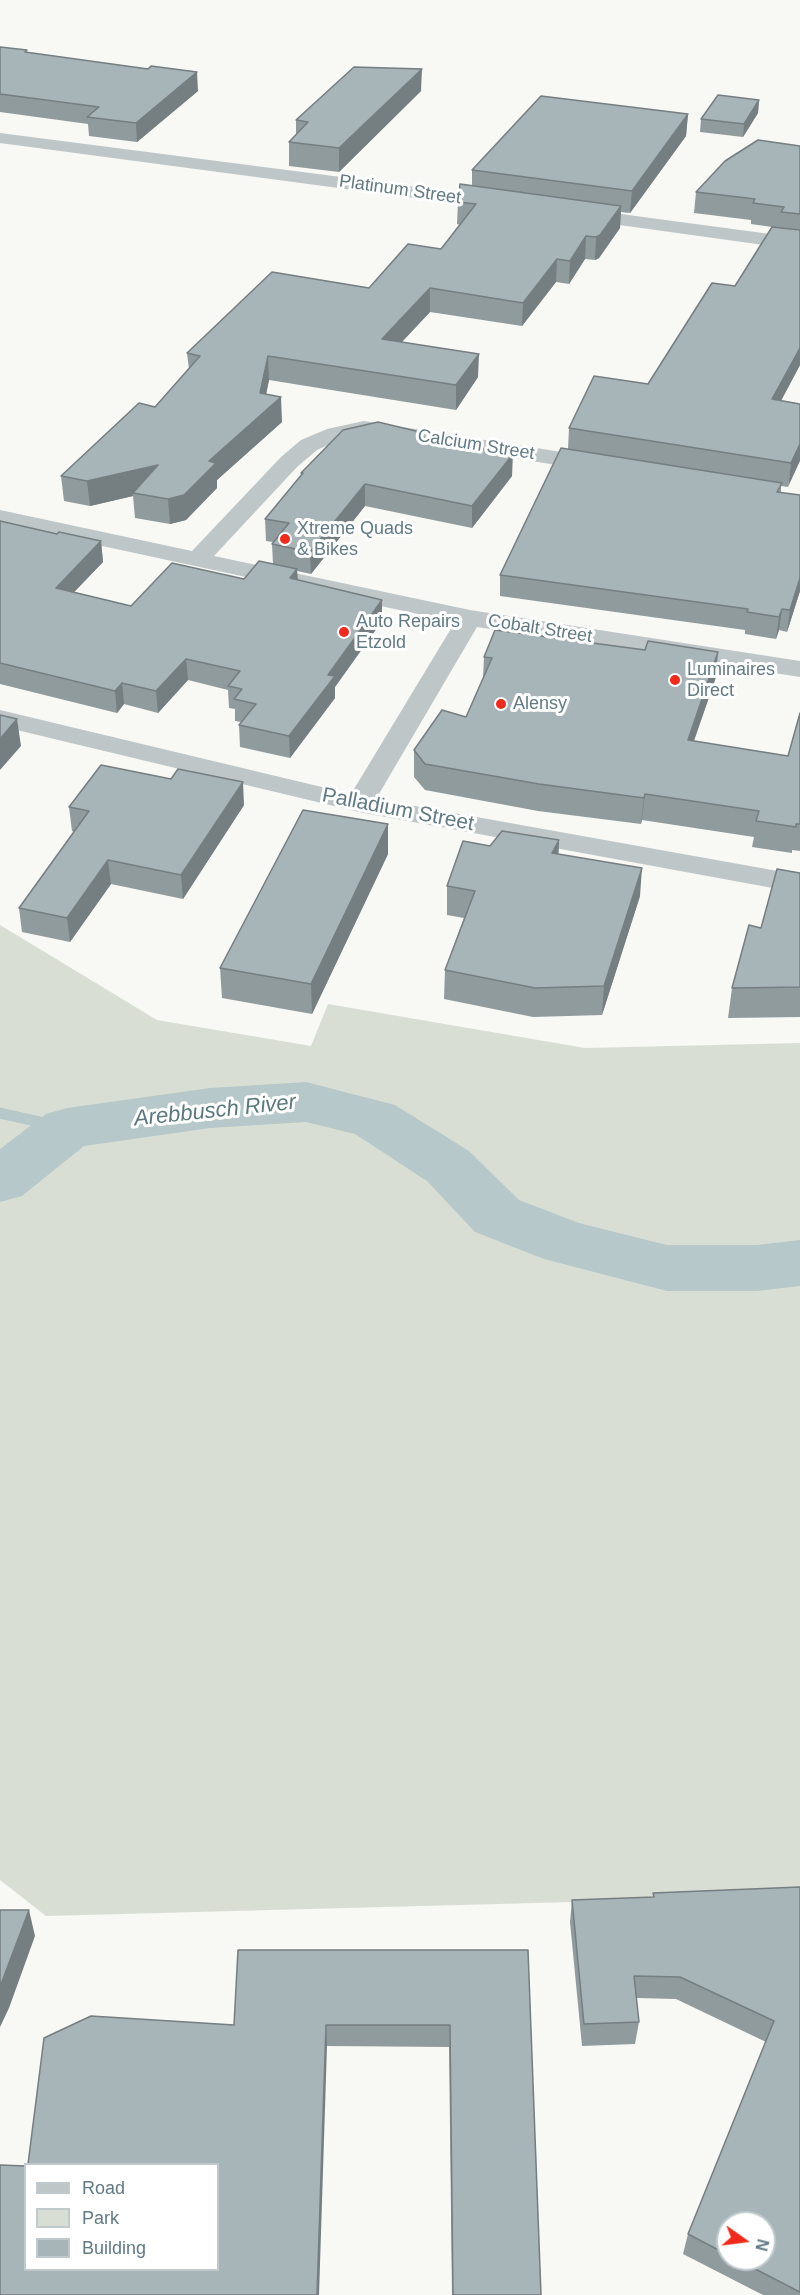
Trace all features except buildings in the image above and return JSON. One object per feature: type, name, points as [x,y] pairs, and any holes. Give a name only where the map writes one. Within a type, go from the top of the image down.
[{"type":"street","name":"Platinum Street","points":[[0,138],[518,206]]},
{"type":"street","points":[[564,212],[800,244]]},
{"type":"street","name":"Calcium Street","points":[[199,558],[290,462],[309,445],[335,434],[364,428],[389,430],[623,469]]},
{"type":"street","name":"Cobalt Street","points":[[0,516],[470,618],[800,669]]},
{"type":"street","points":[[359,804],[470,618]]},
{"type":"street","name":"Palladium Street","points":[[0,718],[359,804],[800,884]]},
{"type":"green space","points":[[0,925],[157,1020],[311,1046],[328,1004],[585,1048],[800,1043],[800,1896],[46,1916],[0,1880]]},
{"type":"waterway","name":"Arebbusch River","points":[[0,1181],[67,1128],[210,1108],[306,1102],[374,1119],[448,1166],[497,1216],[566,1243],[667,1268],[757,1268],[800,1263]]},
{"type":"waterway","points":[[0,1113],[67,1128]]},
{"type":"place","name":"Xtreme Quads & Bikes","points":[[285,539]]},
{"type":"place","name":"Auto Repairs Etzold","points":[[344,632]]},
{"type":"place","name":"Luminaires Direct","points":[[675,680]]},
{"type":"place","name":"Alensy","points":[[501,704]]}]
